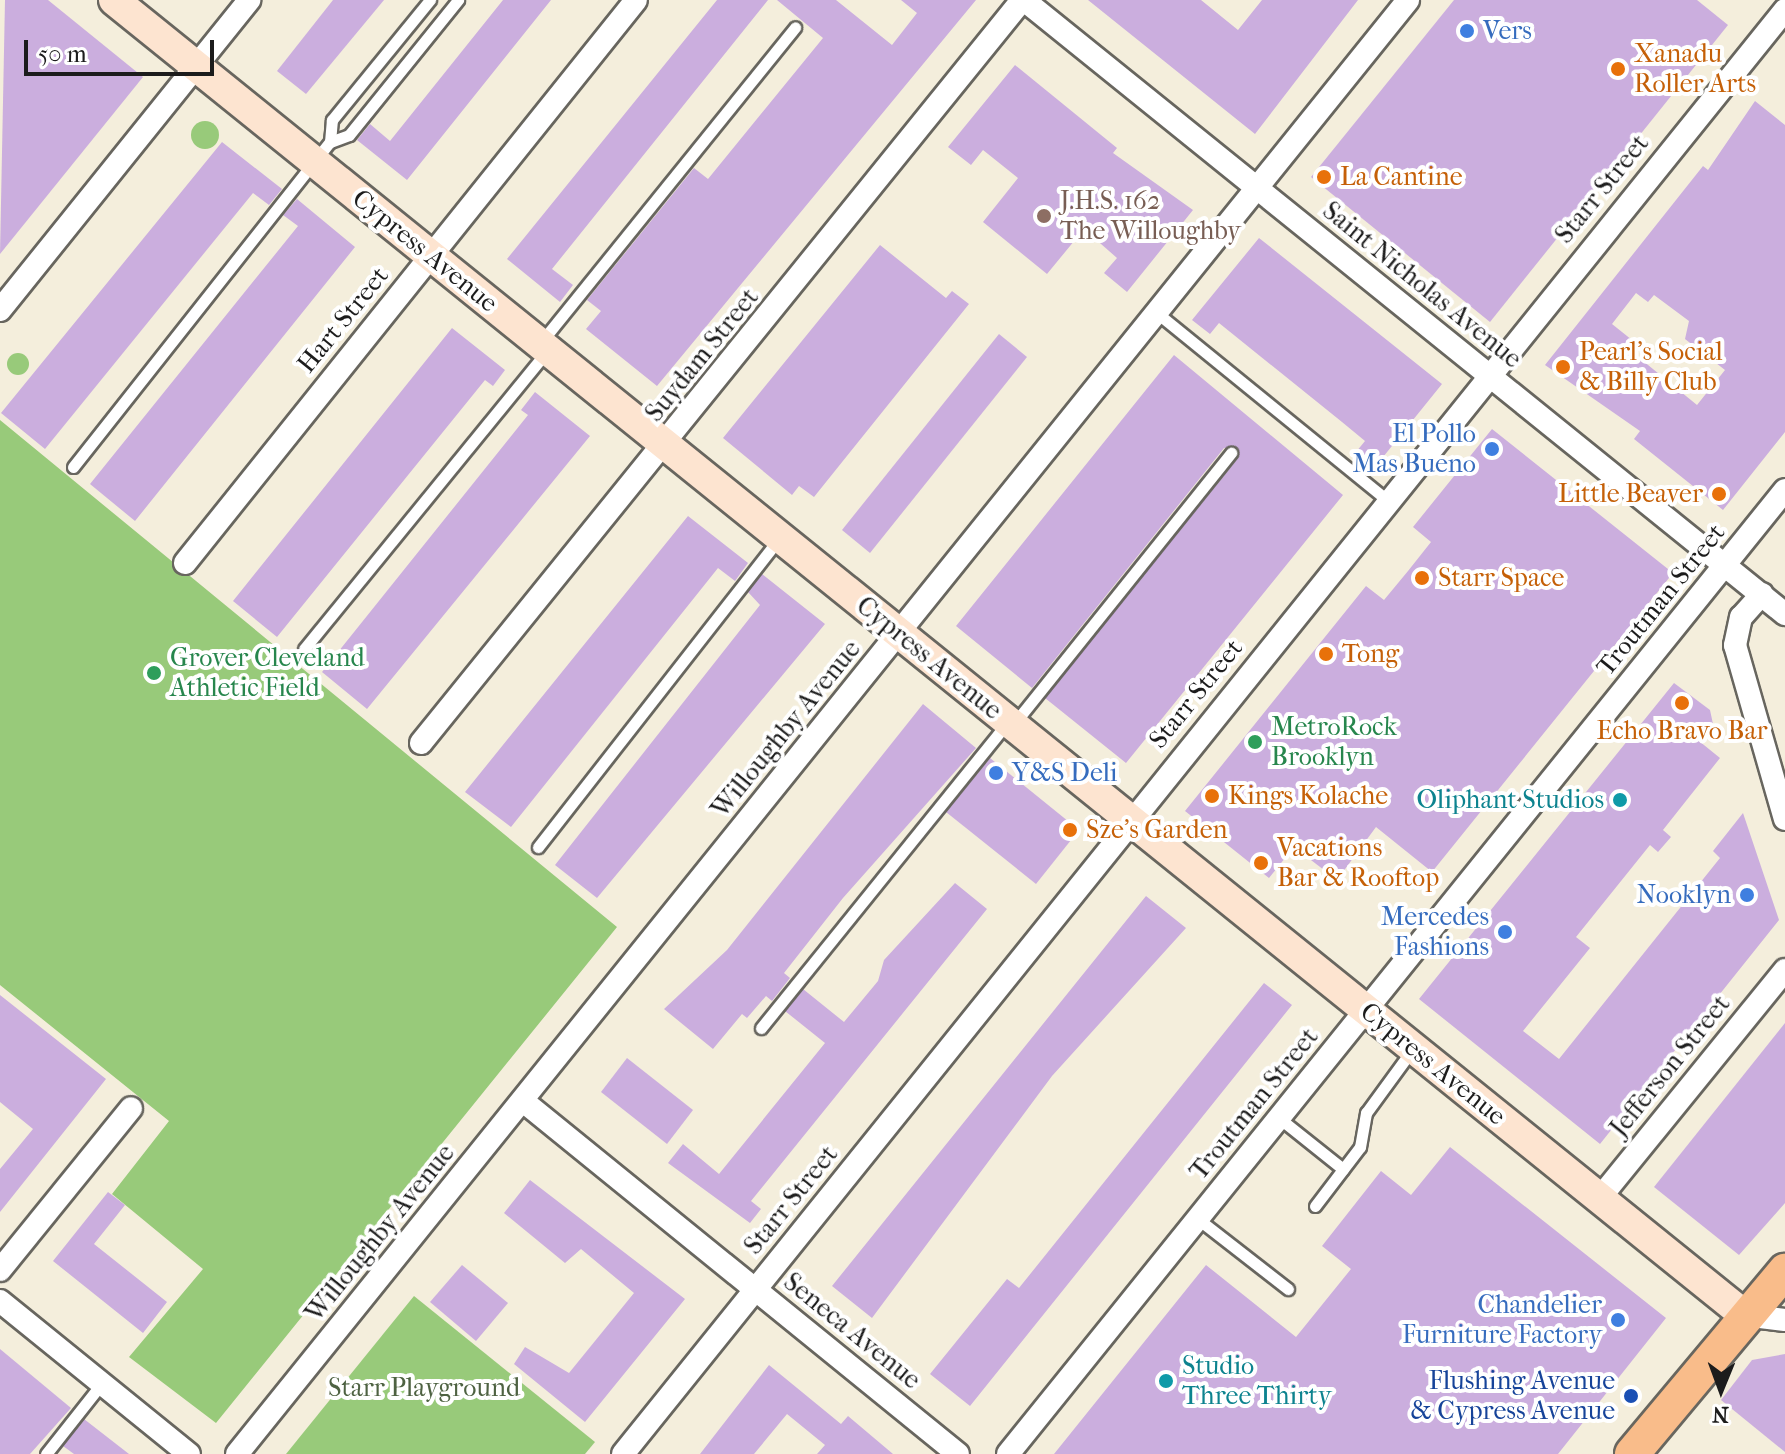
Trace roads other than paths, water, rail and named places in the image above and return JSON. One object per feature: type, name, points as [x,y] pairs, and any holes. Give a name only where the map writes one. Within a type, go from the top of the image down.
[{"type":"main road","name":"Cypress Avenue","points":[[114,0],[196,66],[322,152],[431,255],[543,347],[1744,1315]]},
{"type":"main road","points":[[1632,1454],[1744,1315],[1785,1271]]},
{"type":"street","points":[[0,310],[249,0]]},
{"type":"street","name":"Hart Street","points":[[185,563],[636,0]]},
{"type":"street","name":"Saint Nicholas Avenue","points":[[1023,0],[1785,614]]},
{"type":"street","name":"Suydam Street","points":[[421,743],[665,446],[1023,0]]},
{"type":"street","name":"Willoughby Avenue","points":[[237,1454],[1408,0]]},
{"type":"street","name":"Starr Street","points":[[623,1454],[1130,820],[1785,10]]},
{"type":"street","name":"Troutman Street","points":[[1008,1454],[1785,490]]},
{"type":"street","points":[[1762,594],[1741,617],[1735,645],[1785,819]]},
{"type":"street","name":"Jefferson Street","points":[[1599,1199],[1785,970]]},
{"type":"street","name":"Seneca Avenue","points":[[523,1101],[958,1454]]},
{"type":"street","points":[[0,1270],[131,1108]]},
{"type":"street","points":[[0,1301],[189,1454]]},
{"type":"street","points":[[1744,1315],[1785,1320]]},
{"type":"lane","points":[[322,152],[332,120],[430,0]]},
{"type":"lane","points":[[73,467],[322,152],[349,135],[458,0]]},
{"type":"lane","points":[[304,649],[795,27]]},
{"type":"lane","points":[[1157,313],[1388,501]]},
{"type":"lane","points":[[761,1028],[1231,453]]},
{"type":"lane","points":[[538,847],[780,537]]},
{"type":"lane","points":[[1315,1206],[1360,1147],[1366,1113],[1414,1049]]},
{"type":"lane","points":[[1279,1118],[1343,1169]]},
{"type":"lane","points":[[1198,1219],[1288,1289]]},
{"type":"lane","points":[[46,1454],[102,1383]]},
{"type":"place","name":"Vers","points":[[1467,31]]},
{"type":"place","name":"Xanadu Roller Arts","points":[[1618,69]]},
{"type":"place","name":"La Cantine","points":[[1324,177]]},
{"type":"place","name":"J.H.S. 162 The Willoughby","points":[[1044,216]]},
{"type":"place","name":"Pearl's Social & Billy Club","points":[[1563,367]]},
{"type":"place","name":"El Pollo Mas Bueno","points":[[1492,449]]},
{"type":"place","name":"Little Beaver","points":[[1719,494]]},
{"type":"place","name":"Starr Space","points":[[1422,578]]},
{"type":"place","name":"Tong","points":[[1326,654]]},
{"type":"place","name":"Grover Cleveland Athletic Field","points":[[154,673]]},
{"type":"place","name":"Echo Bravo Bar","points":[[1682,703]]},
{"type":"place","name":"MetroRock Brooklyn","points":[[1255,742]]},
{"type":"place","name":"Y&S Deli","points":[[996,773]]},
{"type":"place","name":"Kings Kolache","points":[[1212,796]]},
{"type":"place","name":"Oliphant Studios","points":[[1620,800]]},
{"type":"place","name":"Sze's Garden","points":[[1070,830]]},
{"type":"place","name":"Vacations Bar & Rooftop","points":[[1261,863]]},
{"type":"place","name":"Nooklyn","points":[[1747,895]]},
{"type":"place","name":"Mercedes Fashions","points":[[1505,932]]},
{"type":"place","name":"Chandelier Furniture Factory","points":[[1618,1320]]},
{"type":"place","name":"Studio Three Thirty","points":[[1166,1381]]},
{"type":"place","name":"Flushing Avenue & Cypress Avenue","points":[[1631,1396]]},
{"type":"park label","name":"Starr Playground","points":[[424,1388]]}]
